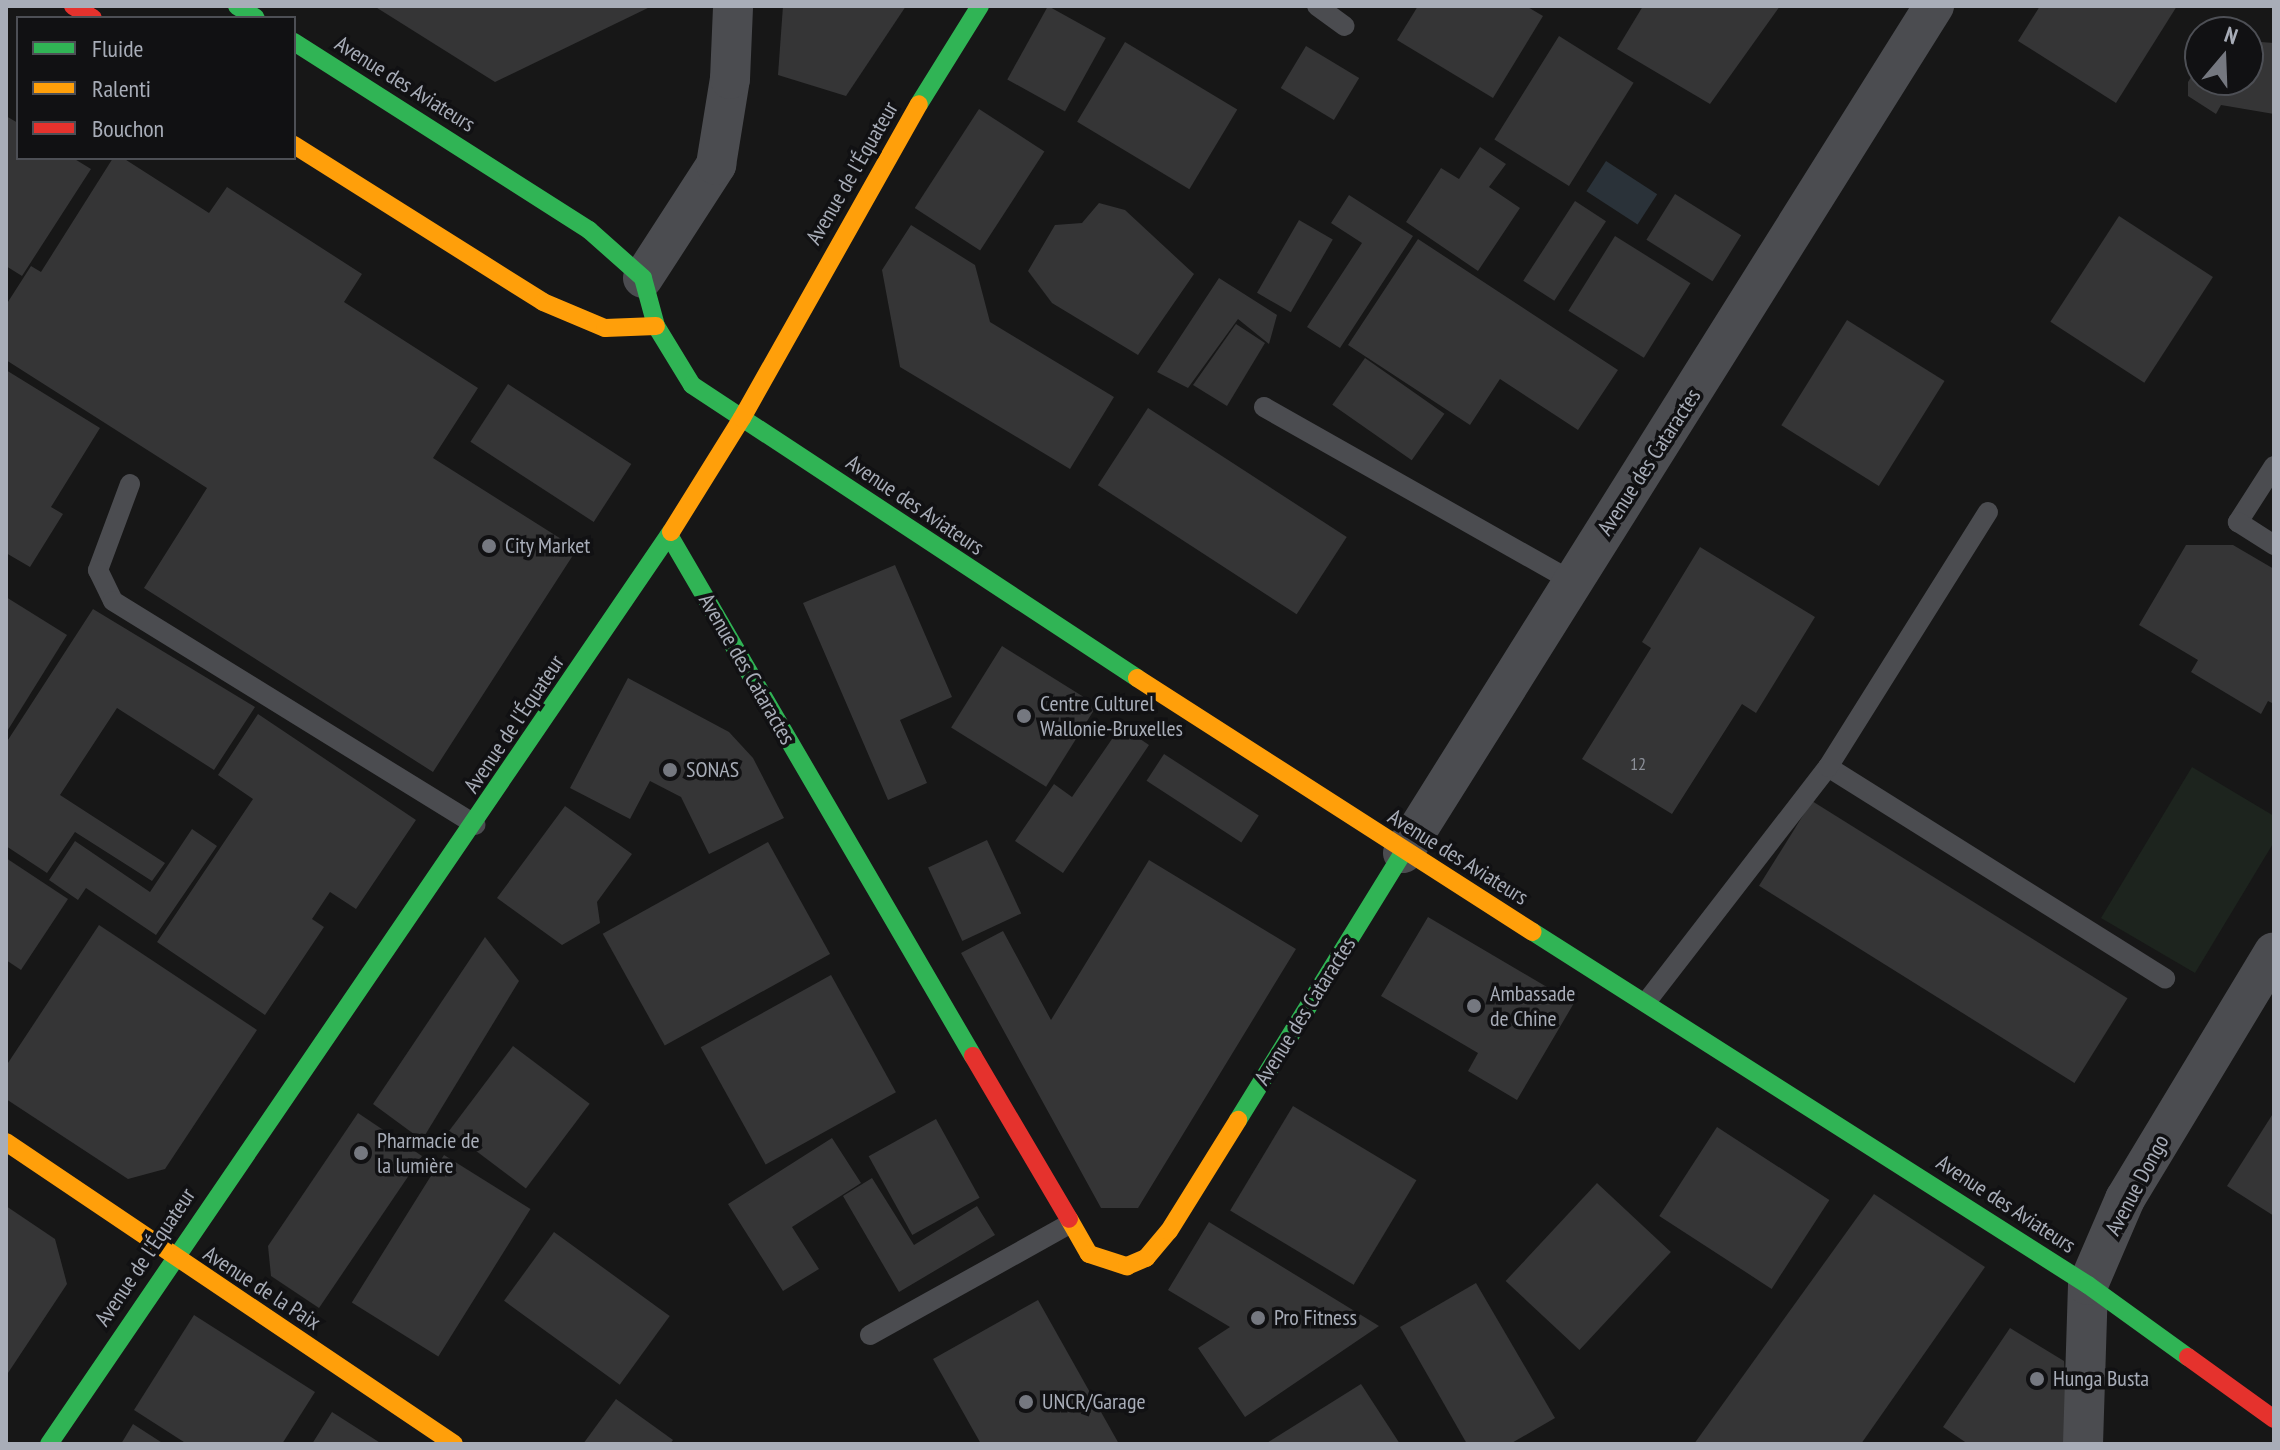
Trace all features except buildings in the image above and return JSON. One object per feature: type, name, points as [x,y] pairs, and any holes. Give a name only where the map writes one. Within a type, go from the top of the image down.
[{"type":"street","points":[[643,278],[716,165],[730,79],[733,6]]},
{"type":"street","name":"Avenue de l'Équateur","points":[[49,1444],[172,1258],[475,825],[669,535],[742,418],[887,156],[980,6]]},
{"type":"street","name":"Avenue des Cataractes","points":[[669,535],[1068,1225],[1089,1254],[1127,1266],[1146,1258],[1169,1231],[1572,581],[1934,6]]},
{"type":"street","name":"Avenue des Aviateurs","points":[[296,43],[589,230],[643,278],[656,326],[692,385],[1403,853],[1647,1001],[2088,1285],[2265,1407],[2274,1419]]},
{"type":"street","points":[[296,146],[543,302],[605,328],[656,326]]},
{"type":"street","name":"Avenue Dongo","points":[[2083,1444],[2088,1285],[2125,1199],[2274,952]]},
{"type":"street","name":"Avenue de la Paix","points":[[6,1142],[172,1258],[454,1444]]},
{"type":"lane","points":[[1317,6],[1345,26]]},
{"type":"lane","points":[[1264,407],[1572,581]]},
{"type":"lane","points":[[2274,466],[2238,522],[2274,545]]},
{"type":"lane","points":[[130,484],[98,570],[113,601],[475,825]]},
{"type":"lane","points":[[1647,1001],[1828,767],[1988,512]]},
{"type":"lane","points":[[1828,767],[2165,978]]},
{"type":"lane","points":[[870,1335],[1068,1225]]},
{"type":"shaded area","points":[[1606,161],[1657,194],[1638,224],[1586,191]]},
{"type":"shaded area","points":[[2192,767],[2274,816],[2274,842],[2195,973],[2101,918]]},
{"type":"traffic: fast","points":[[237,6],[253,16]]},
{"type":"traffic: fast","points":[[919,104],[980,6]]},
{"type":"traffic: fast","points":[[296,43],[589,230],[643,278],[656,326],[692,385],[1137,678]]},
{"type":"traffic: fast","points":[[49,1444],[671,532]]},
{"type":"traffic: fast","points":[[669,535],[973,1056]]},
{"type":"traffic: fast","points":[[1238,1120],[1403,853]]},
{"type":"traffic: fast","points":[[1533,932],[2088,1285],[2188,1357]]},
{"type":"traffic: slow","points":[[671,532],[742,418],[919,104]]},
{"type":"traffic: slow","points":[[296,146],[543,302],[605,328],[656,326]]},
{"type":"traffic: slow","points":[[1137,678],[1533,932]]},
{"type":"traffic: slow","points":[[1069,1219],[1089,1254],[1127,1266],[1146,1258],[1169,1231],[1238,1120]]},
{"type":"traffic: slow","points":[[6,1142],[454,1444]]},
{"type":"traffic: jam","points":[[73,6],[90,16]]},
{"type":"traffic: jam","points":[[973,1056],[1069,1219]]},
{"type":"traffic: jam","points":[[2188,1357],[2274,1419]]},
{"type":"place","name":"City Market","points":[[489,546]]},
{"type":"place","name":"Centre Culturel Wallonie-Bruxelles","points":[[1024,716]]},
{"type":"place","name":"SONAS","points":[[670,770]]},
{"type":"place","name":"Ambassade de Chine","points":[[1474,1006]]},
{"type":"place","name":"Pharmacie de la lumière","points":[[361,1153]]},
{"type":"place","name":"Pro Fitness","points":[[1258,1318]]},
{"type":"place","name":"Hunga Busta","points":[[2037,1379]]},
{"type":"place","name":"UNCR/Garage","points":[[1026,1402]]}]
